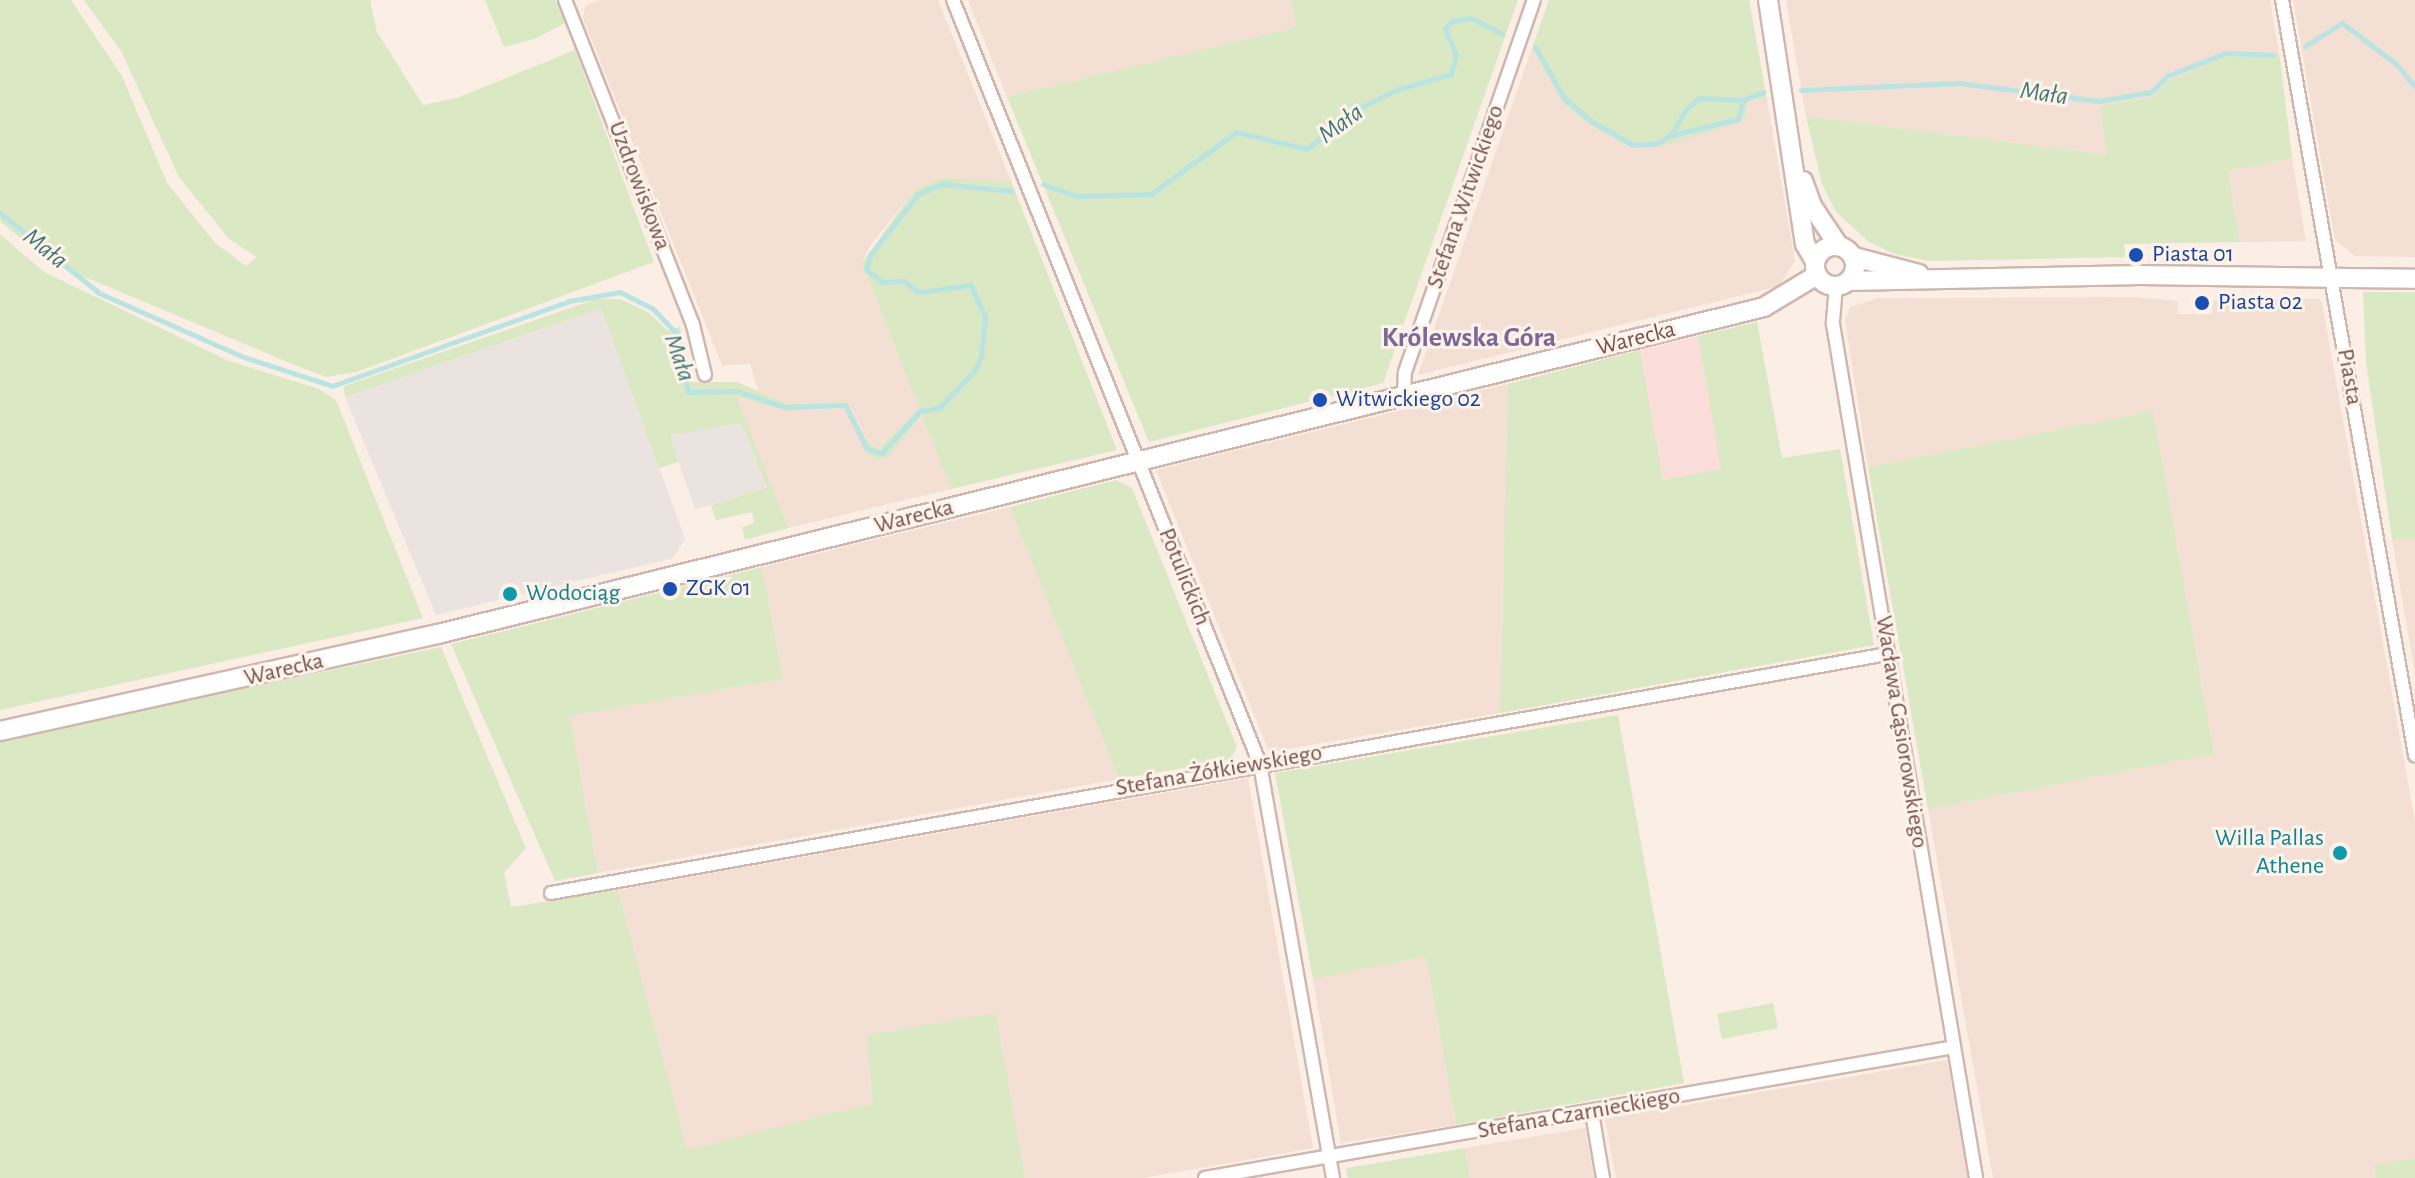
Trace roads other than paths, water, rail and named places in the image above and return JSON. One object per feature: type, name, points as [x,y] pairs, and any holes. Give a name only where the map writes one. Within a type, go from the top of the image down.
[{"type":"street","name":"Uzdrowiskowa","points":[[565,0],[693,325],[705,375]]},
{"type":"street","name":"Potulickich","points":[[953,0],[1260,764],[1333,1178]]},
{"type":"street","name":"Stefana Witwickiego","points":[[1404,396],[1405,372],[1534,0]]},
{"type":"street","points":[[1768,0],[1805,244],[1816,268],[1842,283],[1945,278],[2415,279]]},
{"type":"street","name":"Piasta","points":[[2282,0],[2415,755]]},
{"type":"street","points":[[1794,156],[1812,206],[1838,245],[1854,257],[1945,278]]},
{"type":"street","points":[[1816,268],[1823,249],[1838,245]]},
{"type":"street","points":[[1842,283],[1855,272],[1854,257]]},
{"type":"street","name":"Warecka","points":[[0,731],[322,662],[1764,307],[1816,268]]},
{"type":"street","name":"Wacława Gąsiorowskiego","points":[[1842,283],[1833,324],[1976,1178]]},
{"type":"street","name":"Stefana Żółkiewskiego","points":[[551,893],[1888,654]]},
{"type":"street","name":"Stefana Czarnieckiego","points":[[1205,1178],[1592,1113],[1954,1047]]},
{"type":"street","points":[[1592,1113],[1603,1178]]},
{"type":"waterway","name":"Mała","points":[[1043,184],[1076,196],[1151,194],[1236,132],[1307,149],[1353,111],[1396,90],[1451,74],[1456,55],[1445,29],[1452,21],[1471,18],[1502,34]]},
{"type":"waterway","name":"Mała","points":[[2305,46],[2342,23],[2396,64],[2415,87]]},
{"type":"waterway","name":"Mała","points":[[1535,47],[1564,98],[1591,121],[1633,145],[1655,144],[1671,135],[1686,109],[1699,98],[1743,100],[1764,92]]},
{"type":"waterway","name":"Mała","points":[[1801,90],[1959,83],[2099,101],[2151,92],[2167,76],[2226,53],[2274,55]]},
{"type":"waterway","name":"Mała","points":[[1672,135],[1738,119],[1743,100]]},
{"type":"waterway","name":"Mała","points":[[0,213],[99,293],[241,356],[332,386],[569,301],[620,292],[653,309],[676,333],[688,392],[737,391],[784,407],[845,405],[867,449],[882,453],[920,411],[939,408],[974,371],[981,357],[985,317],[971,285],[919,292],[903,281],[882,282],[866,269],[871,254],[918,194],[942,184],[1012,191]]},
{"type":"place","name":"Piasta 01","points":[[2136,255]]},
{"type":"place","name":"Piasta 02","points":[[2202,303]]},
{"type":"place","name":"Witwickiego 02","points":[[1320,400]]},
{"type":"place","name":"ZGK 01","points":[[670,589]]},
{"type":"place","name":"Wodociąg","points":[[510,594]]},
{"type":"place","name":"Willa Pallas Athene","points":[[2340,853]]},
{"type":"district","name":"Królewska Góra","points":[[1469,338]]}]
